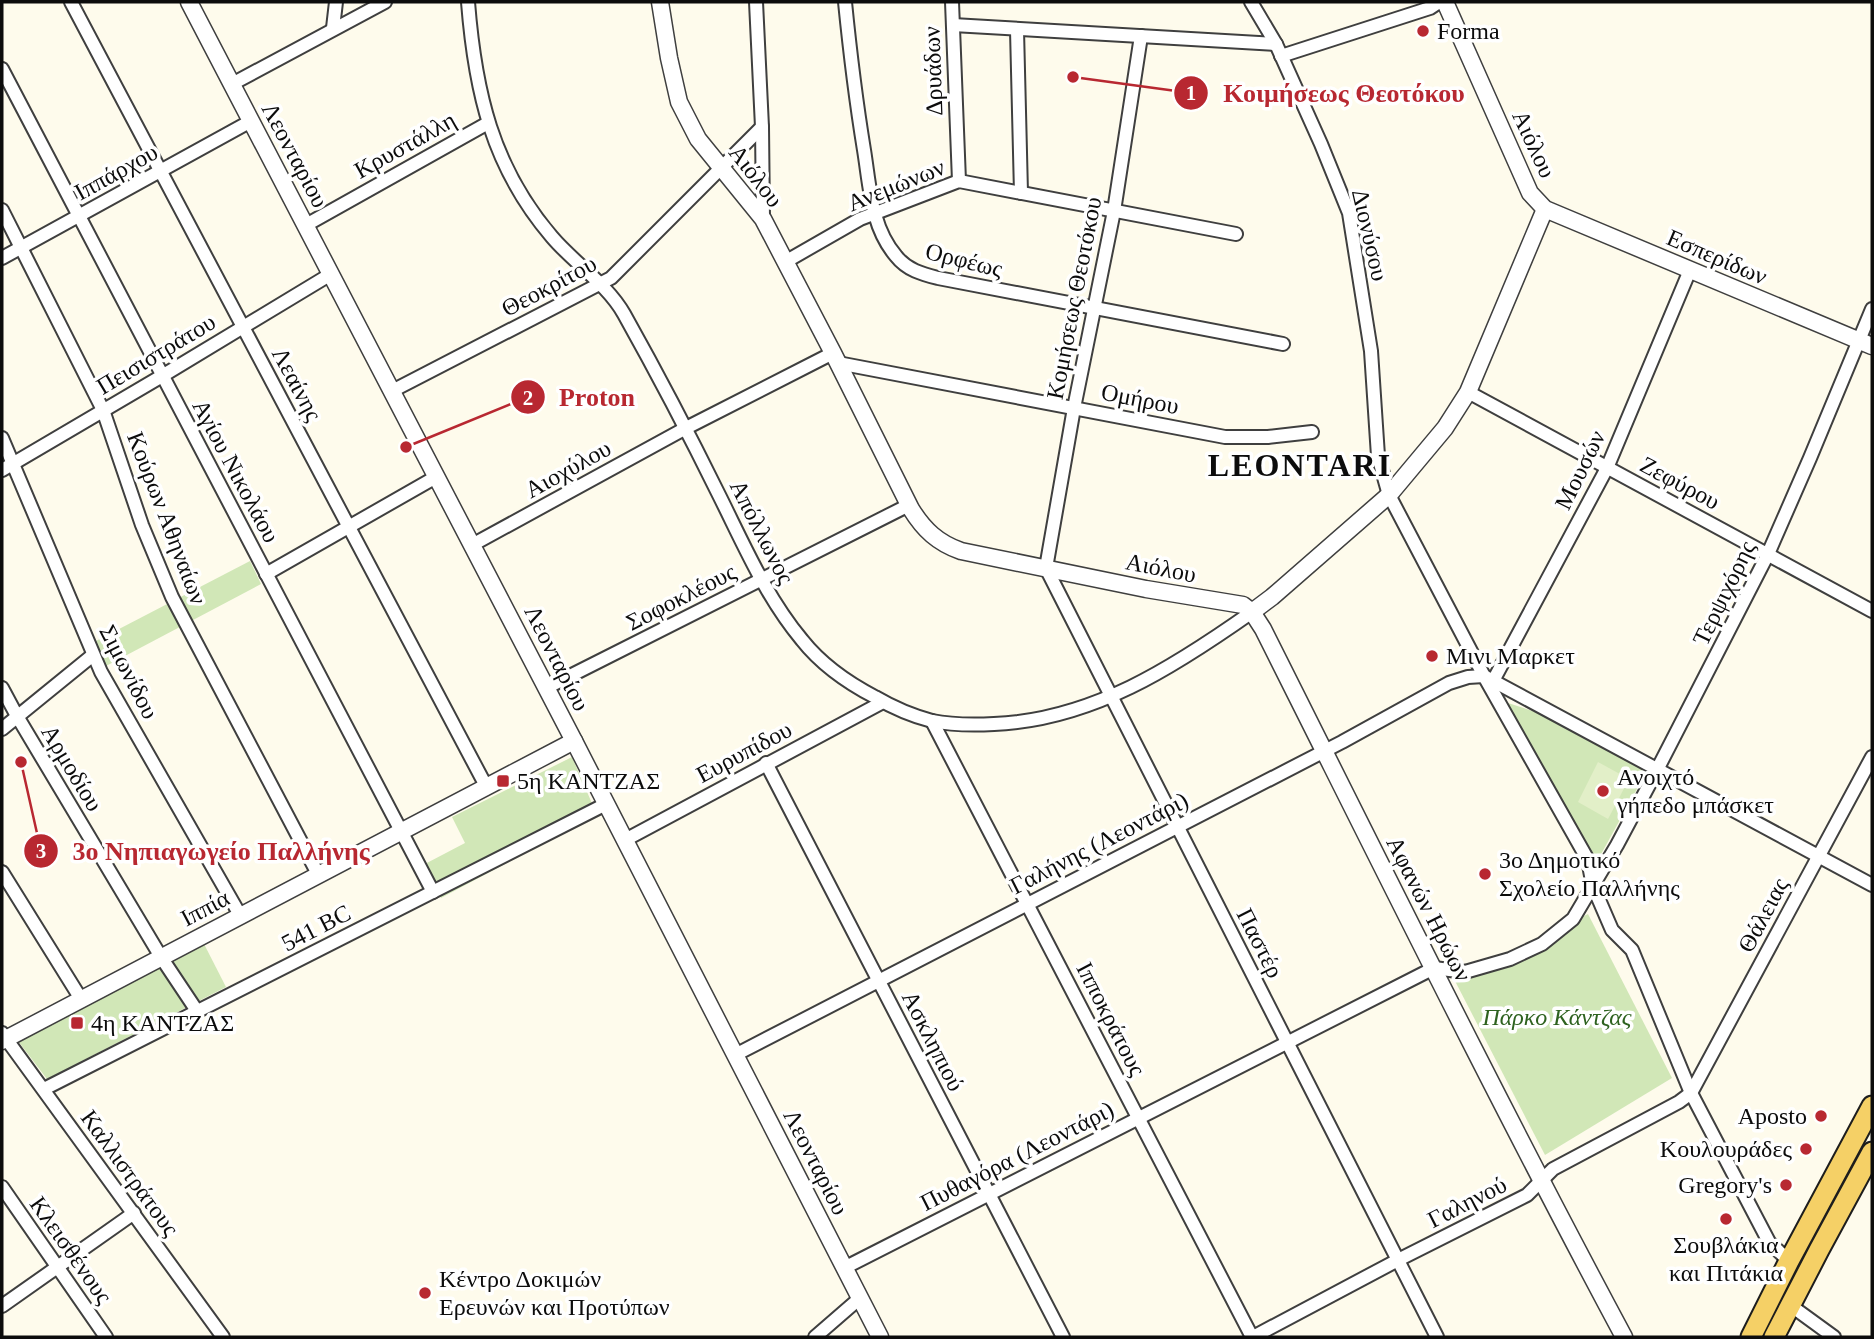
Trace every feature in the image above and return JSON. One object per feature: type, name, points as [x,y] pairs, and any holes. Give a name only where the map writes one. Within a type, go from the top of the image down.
[{"type":"main road","points":[[1751,1337],[1872,1106]]},
{"type":"main road","points":[[1774,1337],[1869,1165]]},
{"type":"street","name":"Λεαίνης","points":[[71,2],[486,786]]},
{"type":"street","name":"Λεονταρίου","points":[[189,2],[574,741],[880,1337]]},
{"type":"street","points":[[333,28],[337,2]]},
{"type":"street","points":[[232,84],[385,2]]},
{"type":"street","name":"Απόλλωνος","points":[[468,2],[478,81],[488,123],[502,157],[530,208],[562,248],[600,284],[623,312],[686,428],[762,580],[791,626],[817,656],[854,685],[883,702],[932,721],[975,725],[1010,724],[1060,715],[1111,697],[1181,660],[1252,612]]},
{"type":"street","name":"Αιόλου","points":[[660,2],[668,58],[679,102],[698,139],[763,219],[836,358],[908,505],[932,536],[961,551],[1146,589],[1243,605],[1252,612],[1389,495],[1445,428],[1468,392],[1545,209],[1530,193],[1445,2]]},
{"type":"street","points":[[756,2],[763,219]]},
{"type":"street","name":"Ορφέως","points":[[845,2],[853,83],[874,214],[895,256],[911,270],[923,275],[1283,344]]},
{"type":"street","name":"Δρυάδων","points":[[951,2],[959,181]]},
{"type":"street","name":"Διονύσου","points":[[1251,2],[1279,50],[1321,144],[1351,223],[1371,351],[1378,457],[1389,495],[1588,860],[1593,886],[1612,930],[1632,950],[1691,1093],[1769,1242],[1789,1261]]},
{"type":"street","points":[[953,25],[1141,36],[1279,50],[1430,8],[1439,2]]},
{"type":"street","points":[[1017,30],[1021,193]]},
{"type":"street","name":"Κομήσεως Θεοτόκου","points":[[1045,568],[1114,211],[1141,36]]},
{"type":"street","name":"Αγίου Νικολάου","points":[[2,69],[433,892]]},
{"type":"street","name":"Ιππάρχου","points":[[2,258],[251,121]]},
{"type":"street","name":"Κρυστάλλη","points":[[306,225],[488,123]]},
{"type":"street","name":"Θεοκρίτου","points":[[392,391],[611,278],[762,127]]},
{"type":"street","name":"Ανεμώνων","points":[[785,262],[860,219],[959,181],[1236,234]]},
{"type":"street","name":"Εσπερίδων","points":[[1545,209],[1866,343]]},
{"type":"street","name":"Κούρων Αθηναίων","points":[[2,210],[103,410],[142,525],[172,597],[318,874]]},
{"type":"street","name":"Μουσών","points":[[1488,679],[1607,468],[1690,270]]},
{"type":"street","name":"Πεισιστράτου","points":[[7,466],[331,274]]},
{"type":"street","name":"Τερψιχόρης","points":[[1434,968],[1465,972],[1510,959],[1542,944],[1573,919],[1657,770],[1768,554],[1866,343],[1872,309]]},
{"type":"street","name":"Ομήρου","points":[[836,358],[1074,408],[1236,438],[1312,432]]},
{"type":"street","name":"Αιοχύλου","points":[[472,545],[686,428],[836,358]]},
{"type":"street","name":"Ζεφύρου","points":[[1468,392],[1872,611]]},
{"type":"street","name":"Σιμωνίδου","points":[[2,438],[7,466],[101,672],[240,915]]},
{"type":"street","points":[[266,574],[436,477]]},
{"type":"street","name":"Σοφοκλέους","points":[[546,688],[908,505]]},
{"type":"street","name":"Παστέρ","points":[[1045,568],[1437,1337]]},
{"type":"street","name":"Αφανών Ηρώων","points":[[1252,612],[1325,751],[1540,1180],[1624,1337]]},
{"type":"street","points":[[2,729],[93,655]]},
{"type":"street","name":"Γαλήνης (Λεοντάρι)","points":[[735,1055],[1325,751],[1449,683],[1468,677],[1488,679]]},
{"type":"street","points":[[1488,679],[1872,885]]},
{"type":"street","name":"Αρμοδίου","points":[[2,688],[161,957],[197,1011]]},
{"type":"street","name":"Ευρυπίδου","points":[[625,840],[883,702]]},
{"type":"street","name":"Ιπποκράτους","points":[[932,721],[1252,1337]]},
{"type":"street","name":"Ιππία","points":[[3,1038],[574,741]]},
{"type":"street","name":"Θάλειας","points":[[1691,1093],[1872,757]]},
{"type":"street","name":"Ασκληπιού","points":[[766,763],[1063,1337]]},
{"type":"street","name":"541 BC","points":[[44,1089],[606,804]]},
{"type":"street","points":[[2,872],[80,999]]},
{"type":"street","name":"Πυθαγόρα (Λεοντάρι)","points":[[845,1268],[1434,968]]},
{"type":"street","name":"Καλλιστράτους","points":[[3,1038],[44,1089],[223,1337]]},
{"type":"street","name":"Γαληνού","points":[[1252,1337],[1527,1195],[1553,1169],[1691,1093]]},
{"type":"street","points":[[1845,1158],[1869,1165]]},
{"type":"street","name":"Κλεισθένους","points":[[2,1187],[106,1337]]},
{"type":"street","points":[[2,1306],[134,1213]]},
{"type":"street","points":[[815,1337],[860,1298]]},
{"type":"street","points":[[1790,1305],[1834,1337]]},
{"type":"green space","points":[[250,561],[261,584],[106,666],[94,642]]},
{"type":"green space","points":[[1508,703],[1551,717],[1648,769],[1589,876]]},
{"type":"green space","points":[[572,757],[597,815],[441,898],[423,865],[465,843],[452,817]]},
{"type":"green space","name":"Ανοιχτό γήπεδο μπάσκετ","points":[[1598,762],[1629,779],[1608,819],[1578,802]]},
{"type":"green space","name":"Πάρκο Κάντζας","points":[[1588,914],[1672,1078],[1545,1155],[1455,981]]},
{"type":"green space","points":[[203,942],[226,987],[47,1079],[18,1041]]},
{"type":"place","name":"Forma","points":[[1423,31]]},
{"type":"place","name":"Κοιμήσεως Θεοτόκου","points":[[1073,77]]},
{"type":"place","name":"Proton","points":[[406,447]]},
{"type":"place","name":"Μινι Μαρκετ","points":[[1432,656]]},
{"type":"place","name":"3ο Νηπιαγωγείο Παλλήνης","points":[[21,762]]},
{"type":"place","name":"5η ΚΑΝΤΖΑΣ","points":[[503,781]]},
{"type":"place","name":"Ανοιχτό γήπεδο μπάσκετ","points":[[1603,791]]},
{"type":"place","name":"3ο Δημοτικό Σχολείο Παλλήνης","points":[[1485,874]]},
{"type":"place","name":"4η ΚΑΝΤΖΑΣ","points":[[77,1023]]},
{"type":"place","name":"Aposto","points":[[1821,1116]]},
{"type":"place","name":"Κουλουράδες","points":[[1806,1149]]},
{"type":"place","name":"Gregory's","points":[[1786,1185]]},
{"type":"place","name":"Σουβλάκια και Πιτάκια","points":[[1726,1219]]},
{"type":"place","name":"Κέντρο Δοκιμών Ερευνών και Προτύπων","points":[[425,1293]]},
{"type":"district","name":"LEONTARI","points":[[1300,465]]}]
